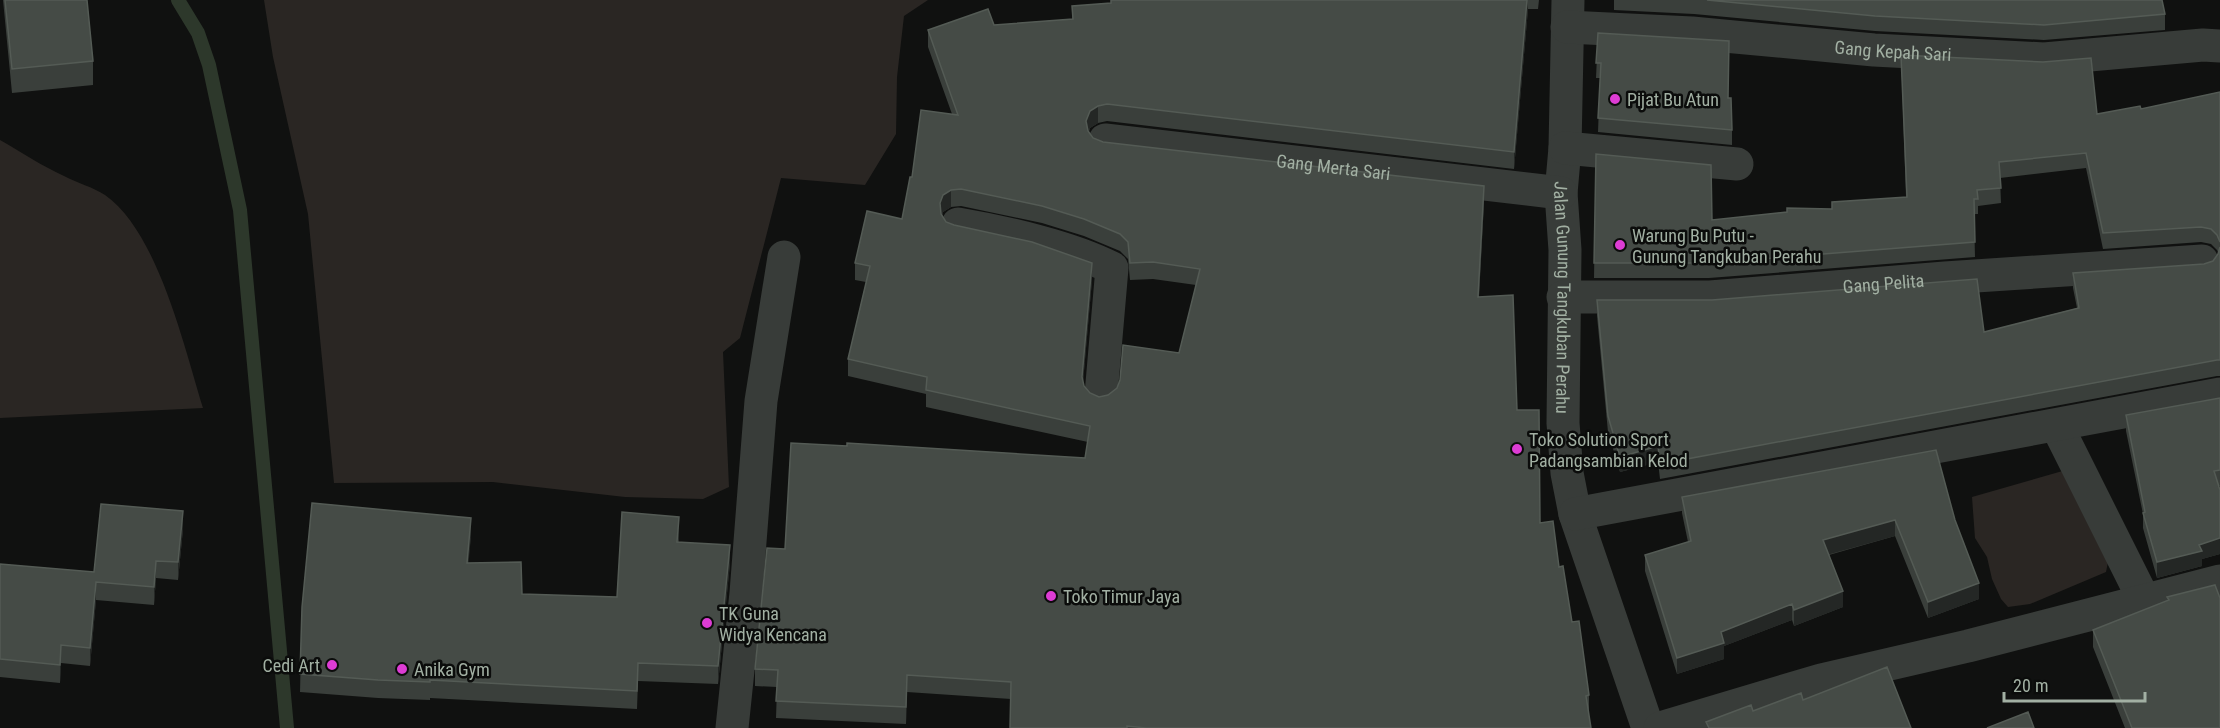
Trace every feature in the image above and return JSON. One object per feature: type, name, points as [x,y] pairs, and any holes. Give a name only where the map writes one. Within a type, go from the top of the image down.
[{"type":"street","name":"Gang Kepah Sari","points":[[1567,13],[1692,33],[1874,50],[2044,59],[2203,45],[2220,46]]},
{"type":"street","name":"Jalan Gunung Tangkuban Perahu","points":[[1567,13],[1565,148],[1561,193],[1565,250],[1564,446],[1575,514],[1648,728]]},
{"type":"street","name":"Gang Merta Sari","points":[[1105,140],[1561,193]]},
{"type":"street","points":[[1565,148],[1737,164]]},
{"type":"street","points":[[958,224],[1052,246],[1112,268],[1101,394]]},
{"type":"street","points":[[732,728],[746,593],[761,400],[784,257]]},
{"type":"street","name":"Gang Pelita","points":[[1563,297],[1710,297],[1945,278],[2202,261]]},
{"type":"street","points":[[1575,514],[2220,394]]},
{"type":"street","points":[[2057,426],[2144,600]]},
{"type":"street","points":[[1660,728],[1821,680],[1968,646],[2220,581]]},
{"type":"shaded area","points":[[264,0],[928,0],[904,16],[897,77],[896,134],[865,185],[781,178],[740,338],[723,352],[729,487],[703,499],[625,497],[493,482],[334,483],[308,214],[273,57]]},
{"type":"shaded area","points":[[0,140],[56,172],[100,192],[124,212],[140,235],[167,292],[203,408],[0,418]]},
{"type":"shaded area","points":[[2066,470],[2108,562],[2106,572],[2030,604],[2008,607],[2001,599],[1992,579],[1987,557],[1975,538],[1972,497]]},
{"type":"building","points":[[5,0],[87,0],[93,61],[12,69]]},
{"type":"building","points":[[1111,0],[1527,0],[1514,152],[1107,104],[1090,111],[1086,121],[1088,131],[1093,138],[1103,142],[1484,186],[1478,297],[1513,295],[1517,410],[1539,410],[1540,523],[1553,521],[1559,567],[1563,566],[1572,622],[1579,621],[1591,728],[1146,728],[1127,726],[1127,728],[1010,728],[1011,682],[907,675],[906,707],[776,701],[778,670],[755,669],[767,548],[785,549],[791,443],[847,446],[847,443],[1085,458],[1090,426],[926,390],[927,377],[848,359],[870,266],[855,263],[867,211],[902,219],[910,177],[912,177],[921,110],[958,115],[928,30],[988,9],[994,25],[1073,19],[1072,6],[1111,3]],"holes":[[[961,189],[1042,206],[1084,219],[1120,234],[1128,242],[1130,263],[1153,262],[1200,269],[1179,353],[1123,345],[1120,380],[1117,388],[1108,395],[1099,397],[1090,393],[1084,386],[1082,377],[1092,263],[1032,242],[946,222],[941,214],[940,203],[943,195],[951,190]]]},
{"type":"building","points":[[1707,0],[2162,0],[2165,14],[2044,25],[1875,16]]},
{"type":"building","points":[[1598,33],[1729,41],[1728,98],[1731,98],[1732,130],[1598,118],[1601,63],[1596,63]]},
{"type":"building","points":[[1901,55],[2043,62],[2091,58],[2097,114],[2140,106],[2141,109],[2220,92],[2220,242],[2211,229],[2201,227],[2103,233],[2086,153],[1999,162],[2001,188],[1977,190],[1978,199],[1974,199],[1975,242],[1709,263],[1594,263],[1596,154],[1711,165],[1712,220],[1787,212],[1787,208],[1832,209],[1832,202],[1907,197]]},
{"type":"building","points":[[2220,247],[2220,360],[1660,464],[1658,446],[1620,457],[1608,416],[1597,300],[1712,300],[1977,279],[1984,332],[2079,308],[2073,273],[2204,264],[2213,261]]},
{"type":"building","points":[[2220,398],[2220,470],[2214,471],[2220,490],[2220,538],[2199,545],[2202,551],[2157,562],[2143,513],[2145,512],[2126,415]]},
{"type":"building","points":[[1936,450],[1955,520],[1979,583],[1928,602],[1895,520],[1823,540],[1843,591],[1794,610],[1792,604],[1721,632],[1724,643],[1677,658],[1645,555],[1691,541],[1682,497]]},
{"type":"building","points":[[312,503],[471,518],[467,563],[521,562],[522,594],[617,597],[622,512],[679,517],[677,542],[730,545],[718,666],[638,663],[637,691],[430,680],[430,682],[378,680],[300,674],[302,607]]},
{"type":"building","points":[[101,504],[183,511],[178,562],[156,561],[154,587],[96,582],[90,648],[61,645],[60,665],[0,659],[0,564],[94,572]]},
{"type":"building","points":[[2215,585],[2220,598],[2220,728],[2132,728],[2093,630],[2169,600],[2167,597]]},
{"type":"building","points":[[1887,667],[1911,728],[1709,728],[1706,722],[1751,705],[1753,711],[1801,693],[1803,700]]},
{"type":"building","points":[[2028,712],[2034,728],[1987,728]]},
{"type":"waterway","points":[[178,0],[198,33],[209,65],[240,210],[287,728]]},
{"type":"place","name":"Pijat Bu Atun","points":[[1615,99]]},
{"type":"place","name":"Warung Bu Putu - Gunung Tangkuban Perahu","points":[[1620,245]]},
{"type":"place","name":"Toko Solution Sport Padangsambian Kelod","points":[[1517,449]]},
{"type":"place","name":"Toko Timur Jaya","points":[[1051,596]]},
{"type":"place","name":"TK Guna Widya Kencana","points":[[707,623]]},
{"type":"place","name":"Cedi Art","points":[[332,665]]},
{"type":"place","name":"Anika Gym","points":[[402,669]]}]
